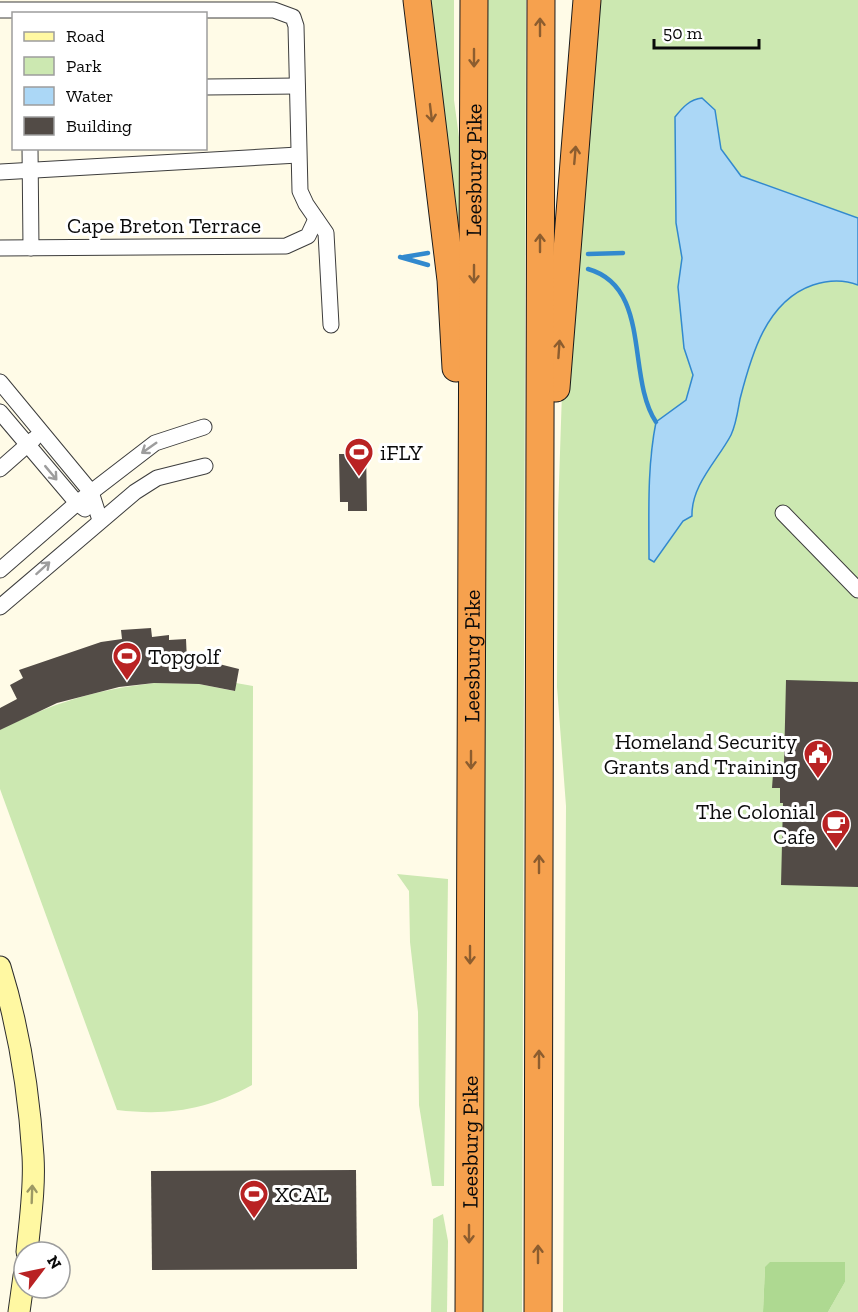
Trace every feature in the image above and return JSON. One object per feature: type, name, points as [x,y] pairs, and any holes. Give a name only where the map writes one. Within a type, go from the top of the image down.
[{"type":"highway","points":[[417,0],[452,280],[471,681]]},
{"type":"highway","name":"Leesburg Pike","points":[[469,1312],[474,0]]},
{"type":"highway","points":[[538,1312],[541,0]]},
{"type":"highway","points":[[540,659],[551,451],[587,0]]},
{"type":"main road","points":[[0,967],[20,1047],[33,1157],[28,1240]]},
{"type":"street","points":[[0,10],[27,12],[281,11],[293,17],[296,27],[300,191],[326,233],[331,325]]},
{"type":"street","points":[[207,87],[297,86]]},
{"type":"street","points":[[30,150],[32,248]]},
{"type":"street","points":[[0,172],[298,155]]},
{"type":"street","name":"Cape Breton Terrace","points":[[0,248],[286,246],[308,236],[316,219]]},
{"type":"street","points":[[0,382],[91,492],[100,520]]},
{"type":"street","points":[[0,412],[77,503],[100,520]]},
{"type":"street","points":[[0,570],[77,503],[155,443],[204,427]]},
{"type":"street","points":[[0,469],[41,432]]},
{"type":"street","points":[[0,607],[100,520],[157,478],[205,466]]},
{"type":"street","points":[[783,513],[858,590]]},
{"type":"green space","points":[[427,0],[454,0],[454,100],[461,152],[462,295]]},
{"type":"green space","points":[[487,0],[526,0],[522,1312],[481,1312]]},
{"type":"green space","points":[[596,0],[858,0],[858,218],[741,176],[721,149],[715,110],[676,223],[682,258],[678,287],[684,348],[693,375],[686,400],[670,412],[654,432],[650,459],[649,559],[654,562],[683,521],[692,516],[700,483],[733,431],[749,365],[772,317],[797,293],[813,285],[836,281],[858,285],[858,1312],[828,1312],[845,1282],[765,1267],[763,1312],[563,1312],[566,806],[557,687],[558,513],[563,362]]},
{"type":"green space","name":"Topgolf","points":[[154,683],[199,684],[234,691],[236,683],[253,686],[252,1085],[219,1100],[187,1109],[136,1112],[117,1110],[0,789],[0,730],[38,712],[74,699]]},
{"type":"green space","points":[[397,874],[448,879],[444,1186],[432,1186],[419,1105],[418,1012],[410,942],[409,891]]},
{"type":"green space","points":[[443,1214],[448,1241],[447,1312],[431,1312],[433,1219]]},
{"type":"green space","points":[[770,1262],[845,1262],[845,1282],[828,1312],[763,1312],[765,1267]]},
{"type":"water","points":[[702,98],[715,110],[721,149],[741,176],[858,218],[858,285],[836,281],[813,285],[797,293],[772,317],[749,365],[733,431],[700,483],[692,516],[683,521],[654,562],[649,559],[649,507],[651,456],[656,422],[686,400],[693,375],[684,348],[678,287],[682,258],[676,223],[675,117],[690,102]]},
{"type":"building","points":[[348,446],[366,446],[367,511],[348,511],[348,502],[340,502],[339,454],[348,454]]},
{"type":"building","name":"Topgolf","points":[[151,628],[152,637],[169,635],[169,640],[186,639],[187,661],[211,662],[239,669],[235,691],[199,684],[154,683],[119,687],[57,703],[0,730],[0,708],[17,699],[10,685],[23,678],[19,670],[101,642],[122,639],[121,630]]},
{"type":"building","points":[[786,680],[858,682],[858,887],[781,885],[783,803],[780,803],[780,788],[772,788],[773,774],[781,774],[781,764],[784,764]]},
{"type":"building","name":"XCAL","points":[[356,1170],[357,1269],[152,1270],[151,1171]]},
{"type":"waterway","points":[[404,257],[428,253]]},
{"type":"waterway","points":[[588,254],[623,253]]},
{"type":"waterway","points":[[400,257],[428,265]]},
{"type":"waterway","points":[[588,269],[608,279],[621,294],[630,313],[647,403],[656,422]]},
{"type":"place","name":"iFLY","points":[[359,478]]},
{"type":"place","name":"Topgolf","points":[[127,682]]},
{"type":"place","name":"Homeland Security Grants and Training","points":[[818,780]]},
{"type":"place","name":"The Colonial Cafe","points":[[836,850]]},
{"type":"place","name":"XCAL","points":[[254,1220]]}]
